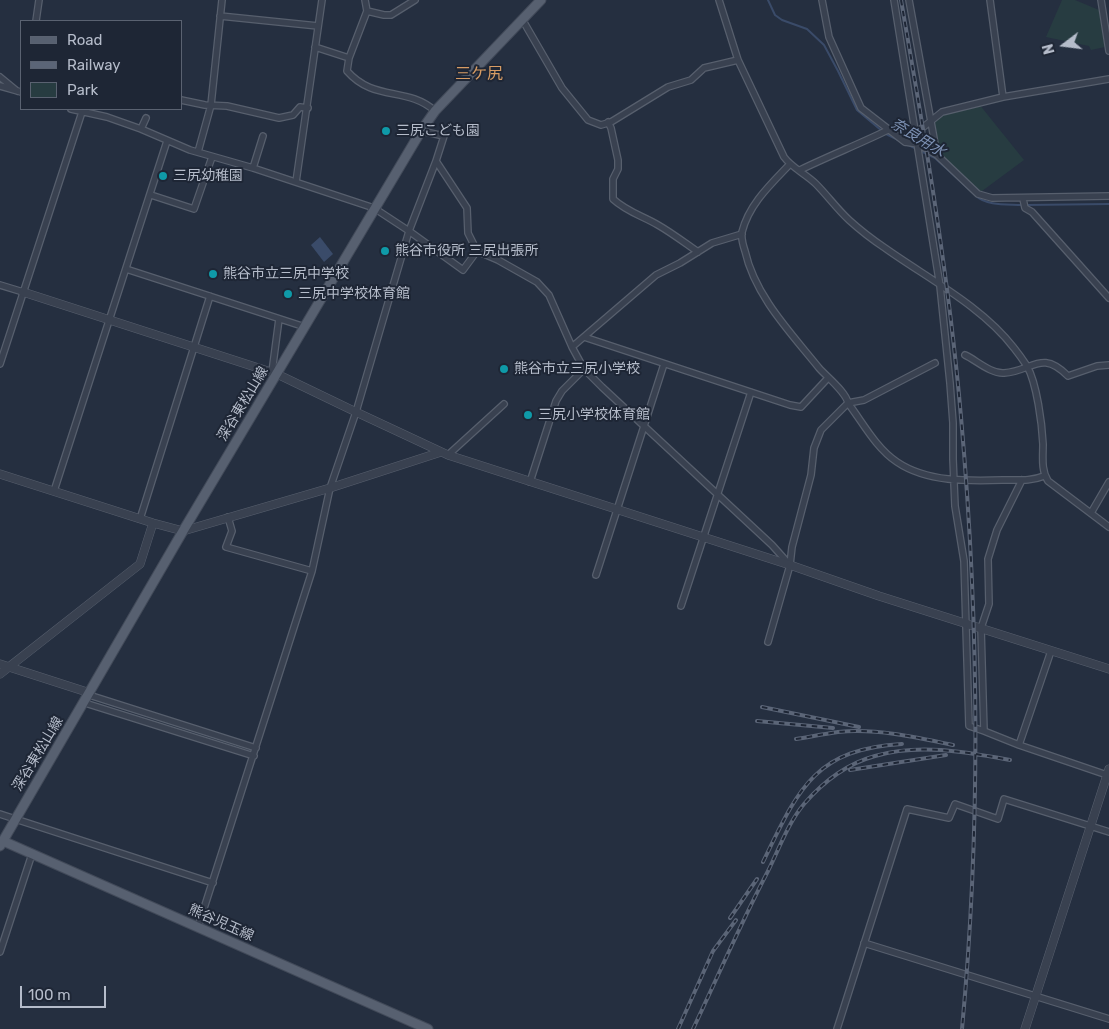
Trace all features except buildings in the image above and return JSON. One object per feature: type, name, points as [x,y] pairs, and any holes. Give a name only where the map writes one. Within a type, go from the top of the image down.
[{"type":"main road","name":"深谷東松山線","points":[[1,842],[88,697],[274,373],[305,327],[374,208],[421,132],[435,111],[541,0]]},
{"type":"main road","name":"熊谷児玉線","points":[[1,842],[428,1029]]},
{"type":"street","points":[[36,20],[38,0]]},
{"type":"street","points":[[198,152],[211,106],[222,0]]},
{"type":"street","points":[[365,0],[367,12],[349,58],[348,71],[360,84],[380,92],[414,98],[425,102],[435,111]]},
{"type":"street","points":[[367,12],[391,15],[415,0]]},
{"type":"street","points":[[718,0],[738,60],[784,157],[790,164],[816,183],[850,221],[885,248],[985,318],[1001,332],[1027,367],[1039,412],[1044,476],[1109,527]]},
{"type":"street","points":[[822,0],[829,37],[860,108],[905,142],[918,144],[936,154],[978,194],[1024,203],[1109,196]]},
{"type":"street","points":[[894,0],[940,286],[953,413],[955,506],[964,561],[969,726],[1019,745],[1108,772],[1025,1029]]},
{"type":"street","points":[[909,0],[936,154]]},
{"type":"street","points":[[990,0],[1003,97]]},
{"type":"street","points":[[1101,0],[1109,51]]},
{"type":"street","points":[[296,182],[308,108],[320,1]]},
{"type":"street","points":[[220,16],[318,26]]},
{"type":"street","points":[[522,19],[562,88],[579,111],[588,120],[601,125],[612,122],[668,87],[691,80],[704,68],[738,60]]},
{"type":"street","points":[[315,48],[349,58]]},
{"type":"street","points":[[0,77],[19,92]]},
{"type":"street","points":[[905,142],[942,112],[1003,97],[1109,79]]},
{"type":"street","points":[[0,86],[19,92]]},
{"type":"street","points":[[182,100],[211,106],[227,106],[279,118],[293,115],[300,107],[308,108]]},
{"type":"street","points":[[75,110],[107,117],[212,157],[253,168],[374,208],[463,270],[478,252]]},
{"type":"street","points":[[0,364],[82,112]]},
{"type":"street","points":[[141,129],[146,118]]},
{"type":"street","points":[[608,122],[618,160],[618,169],[613,179],[613,200],[635,215],[666,229],[698,252]]},
{"type":"street","points":[[800,170],[888,130]]},
{"type":"street","points":[[198,927],[312,571],[330,488],[356,412],[409,231],[444,136],[421,132]]},
{"type":"street","points":[[253,168],[263,136]]},
{"type":"street","points":[[54,491],[167,141]]},
{"type":"street","points":[[150,195],[194,210],[212,157]]},
{"type":"street","points":[[436,161],[467,208],[468,233],[478,252],[498,260],[537,282],[549,295],[584,369],[772,545],[790,565]]},
{"type":"street","points":[[790,164],[760,196],[750,214],[742,234],[747,262],[765,299],[782,323],[846,397],[848,403],[882,449],[898,463],[915,472],[953,479],[985,481],[1022,480],[1037,479],[1044,476]]},
{"type":"street","points":[[1024,203],[1109,298]]},
{"type":"street","points":[[572,347],[656,275],[717,241],[742,234]]},
{"type":"street","points":[[126,269],[305,327]]},
{"type":"street","points":[[0,285],[274,373],[444,453],[1109,669]]},
{"type":"street","points":[[140,519],[210,296]]},
{"type":"street","points":[[274,373],[279,319]]},
{"type":"street","points":[[584,337],[801,407],[828,378]]},
{"type":"street","points":[[965,354],[994,371],[1003,373],[1034,364],[1052,363],[1068,376],[1097,366],[1109,365]]},
{"type":"street","points":[[768,642],[790,565],[792,547],[811,475],[814,448],[822,430],[848,403],[864,400],[934,363]]},
{"type":"street","points":[[596,575],[664,364]]},
{"type":"street","points":[[530,482],[556,401],[562,391],[584,369]]},
{"type":"street","points":[[681,606],[750,392]]},
{"type":"street","points":[[0,474],[183,531],[444,453],[504,404]]},
{"type":"street","points":[[984,731],[982,628],[989,604],[988,567],[990,547],[1004,514],[1022,480]]},
{"type":"street","points":[[1091,513],[1109,482]]},
{"type":"street","points":[[228,517],[232,531],[226,547],[312,571]]},
{"type":"street","points":[[0,674],[140,564],[154,523]]},
{"type":"street","points":[[1019,745],[1051,651]]},
{"type":"street","points":[[0,664],[254,756]]},
{"type":"street","points":[[88,697],[256,748]]},
{"type":"street","points":[[836,1029],[907,809],[949,818],[955,804],[998,819],[1004,799],[1109,832]]},
{"type":"street","points":[[0,814],[213,883]]},
{"type":"street","points":[[0,952],[32,854]]},
{"type":"street","points":[[864,943],[1109,1020]]},
{"type":"green space","points":[[1062,0],[1075,0],[1099,10],[1105,47],[1091,50],[1089,46],[1046,37]]},
{"type":"green space","points":[[979,104],[1024,160],[978,194],[937,155],[931,121],[944,113]]},
{"type":"water","points":[[320,237],[333,254],[324,262],[311,245]]},
{"type":"waterway","name":"奈良用水","points":[[768,0],[775,15],[782,20],[807,29],[824,45],[857,110],[882,131]]},
{"type":"waterway","name":"奈良用水","points":[[886,134],[935,158],[971,191]]},
{"type":"waterway","name":"奈良用水","points":[[976,196],[991,203],[1022,205]]},
{"type":"waterway","name":"奈良用水","points":[[1026,205],[1109,204]]},
{"type":"railway","points":[[901,0],[950,312],[967,493],[974,646],[975,800],[968,953],[962,1029]]},
{"type":"railway","points":[[762,707],[859,727]]},
{"type":"railway","points":[[757,721],[833,728]]},
{"type":"railway","points":[[796,739],[838,732],[866,731],[910,736],[953,745]]},
{"type":"railway","points":[[763,862],[787,814],[799,794],[813,778],[829,765],[848,754],[872,748],[902,744]]},
{"type":"railway","points":[[693,1029],[788,828],[798,811],[827,781],[864,759],[908,750],[942,750],[1010,760]]},
{"type":"railway","points":[[850,770],[946,755]]},
{"type":"railway","points":[[730,918],[757,879]]},
{"type":"railway","points":[[678,1029],[713,951],[736,920]]},
{"type":"place","name":"三尻こども園","points":[[386,131]]},
{"type":"place","name":"三尻幼稚園","points":[[163,176]]},
{"type":"place","name":"熊谷市役所 三尻出張所","points":[[385,251]]},
{"type":"place","name":"熊谷市立三尻中学校","points":[[213,274]]},
{"type":"place","name":"三尻中学校体育館","points":[[288,294]]},
{"type":"place","name":"熊谷市立三尻小学校","points":[[504,369]]},
{"type":"place","name":"三尻小学校体育館","points":[[528,415]]},
{"type":"district","name":"三ケ尻","points":[[479,74]]}]
